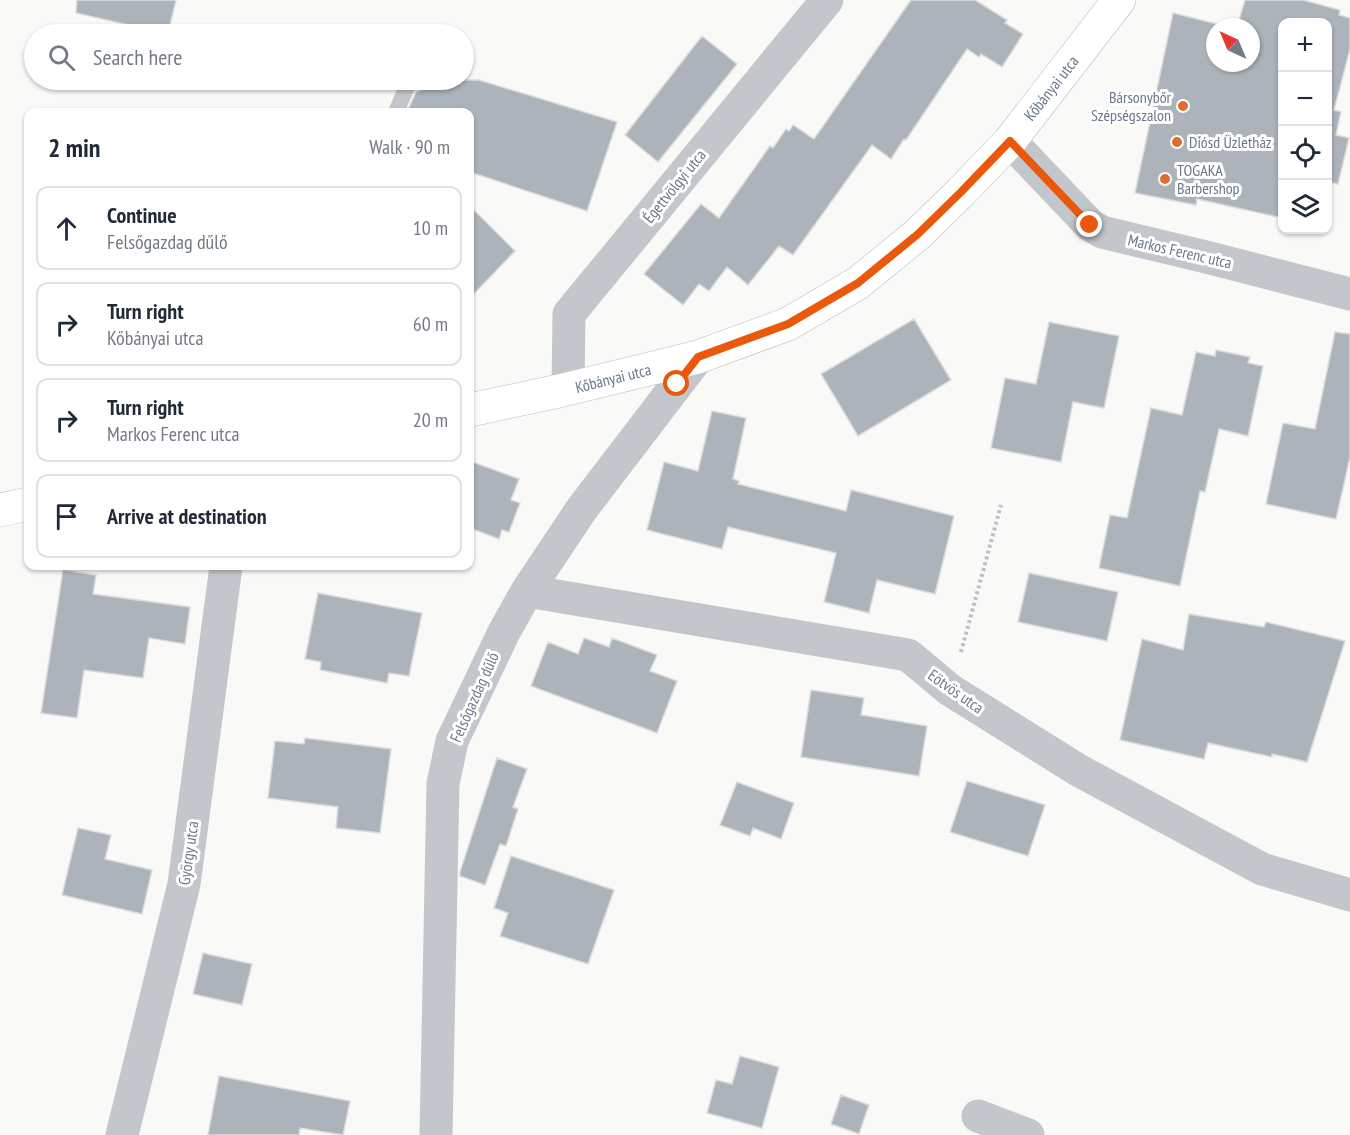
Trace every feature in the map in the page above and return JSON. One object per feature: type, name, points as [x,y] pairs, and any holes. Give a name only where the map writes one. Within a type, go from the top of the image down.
[{"type":"street","name":"Égettvölgyi utca","points":[[568,389],[569,314],[827,0]]},
{"type":"street","name":"Kőbányai utca","points":[[474,409],[698,357],[788,324],[858,283],[918,234],[1010,141],[1119,0]]},
{"type":"street","name":"Markos Ferenc utca","points":[[1010,141],[1090,225],[1102,232],[1350,294]]},
{"type":"street","name":"Felsőgazdag dűlő","points":[[436,1135],[443,784],[452,741],[504,632],[527,591],[581,510],[698,357]]},
{"type":"street","points":[[0,510],[24,505]]},
{"type":"street","name":"György utca","points":[[122,1135],[184,884],[225,570]]},
{"type":"street","name":"Eötvös utca","points":[[527,591],[908,655],[950,690],[1078,770],[1262,869],[1350,896]]},
{"type":"street","points":[[978,1116],[1028,1135]]},
{"type":"lane","points":[[398,108],[406,90]]},
{"type":"path","points":[[950,690],[1002,505]]},
{"type":"building","points":[[77,0],[176,0],[170,24],[124,24],[76,13]]},
{"type":"building","points":[[911,0],[975,0],[1007,20],[1005,23],[1023,34],[1002,67],[981,54],[979,57],[967,49],[891,159],[872,145],[793,255],[779,246],[748,285],[727,267],[709,291],[699,284],[683,305],[644,274],[701,204],[719,218],[770,146],[773,148],[786,129],[789,131],[793,125],[814,139]]},
{"type":"building","points":[[1245,0],[1303,0],[1340,10],[1339,15],[1350,18],[1350,49],[1334,110],[1341,112],[1336,135],[1349,138],[1338,184],[1332,183],[1332,18],[1278,18],[1278,217],[1197,199],[1196,205],[1135,193],[1173,13],[1206,21],[1206,72],[1260,72],[1260,18],[1240,18]]},
{"type":"building","points":[[702,36],[737,64],[658,162],[625,135]]},
{"type":"building","points":[[474,80],[479,80],[617,122],[587,211],[474,173],[474,108],[409,108],[416,92],[420,90],[474,90]]},
{"type":"building","points":[[474,210],[515,251],[474,294]]},
{"type":"building","points":[[914,319],[951,380],[858,436],[821,374]]},
{"type":"building","points":[[1049,322],[1119,336],[1104,408],[1073,402],[1061,462],[991,448],[1005,378],[1036,384]]},
{"type":"building","points":[[1335,332],[1350,334],[1350,457],[1336,519],[1266,504],[1283,423],[1315,429]]},
{"type":"building","points":[[1216,350],[1250,357],[1248,363],[1263,366],[1248,436],[1219,429],[1205,492],[1200,491],[1180,586],[1099,568],[1110,515],[1127,518],[1151,408],[1182,415],[1196,352],[1215,356]]},
{"type":"building","points":[[712,411],[746,418],[733,479],[739,481],[738,484],[846,511],[851,490],[954,516],[935,594],[877,580],[869,613],[824,602],[836,553],[728,527],[722,549],[647,530],[664,462],[698,471]]},
{"type":"building","points":[[474,462],[519,479],[511,500],[520,503],[509,532],[502,530],[499,539],[474,530]]},
{"type":"building","points":[[63,570],[96,575],[93,594],[190,607],[185,644],[149,638],[143,678],[84,670],[77,718],[41,713]]},
{"type":"building","points":[[1029,573],[1118,592],[1107,641],[1018,622]]},
{"type":"building","points":[[318,593],[422,613],[409,676],[389,673],[387,683],[320,670],[321,662],[305,659]]},
{"type":"building","points":[[1189,614],[1264,627],[1266,622],[1345,641],[1307,762],[1208,743],[1204,759],[1120,740],[1142,639],[1183,650]]},
{"type":"building","points":[[584,638],[609,647],[612,638],[657,655],[650,671],[677,681],[657,733],[531,686],[548,642],[578,654]]},
{"type":"building","points":[[811,690],[864,698],[861,715],[927,726],[919,776],[801,757]]},
{"type":"building","points":[[305,738],[391,749],[380,833],[336,828],[338,807],[268,798],[275,741],[304,744]]},
{"type":"building","points":[[497,758],[527,769],[513,807],[518,809],[506,846],[500,844],[485,885],[460,876],[460,872]]},
{"type":"building","points":[[967,781],[1045,805],[1028,856],[950,832]]},
{"type":"building","points":[[737,782],[794,803],[781,839],[753,828],[750,836],[720,825]]},
{"type":"building","points":[[78,828],[111,835],[105,859],[152,870],[142,914],[62,895]]},
{"type":"building","points":[[511,856],[614,890],[588,964],[500,936],[508,913],[494,908]]},
{"type":"building","points":[[203,953],[252,964],[242,1005],[193,994]]},
{"type":"building","points":[[740,1056],[779,1067],[762,1128],[707,1113],[716,1080],[732,1084]]},
{"type":"building","points":[[219,1076],[350,1101],[343,1135],[300,1128],[299,1135],[208,1135]]},
{"type":"building","points":[[841,1095],[869,1105],[859,1134],[831,1124]]},
{"type":"place","name":"Bársonybőr Szépségszalon","points":[[1183,106]]},
{"type":"place","name":"Diósd Üzletház","points":[[1177,142]]},
{"type":"place","name":"TOGAKA Barbershop","points":[[1165,179]]},
{"type":"route","points":[[677,384],[698,357],[788,324],[858,283],[918,234],[1010,141],[1090,225]]}]
